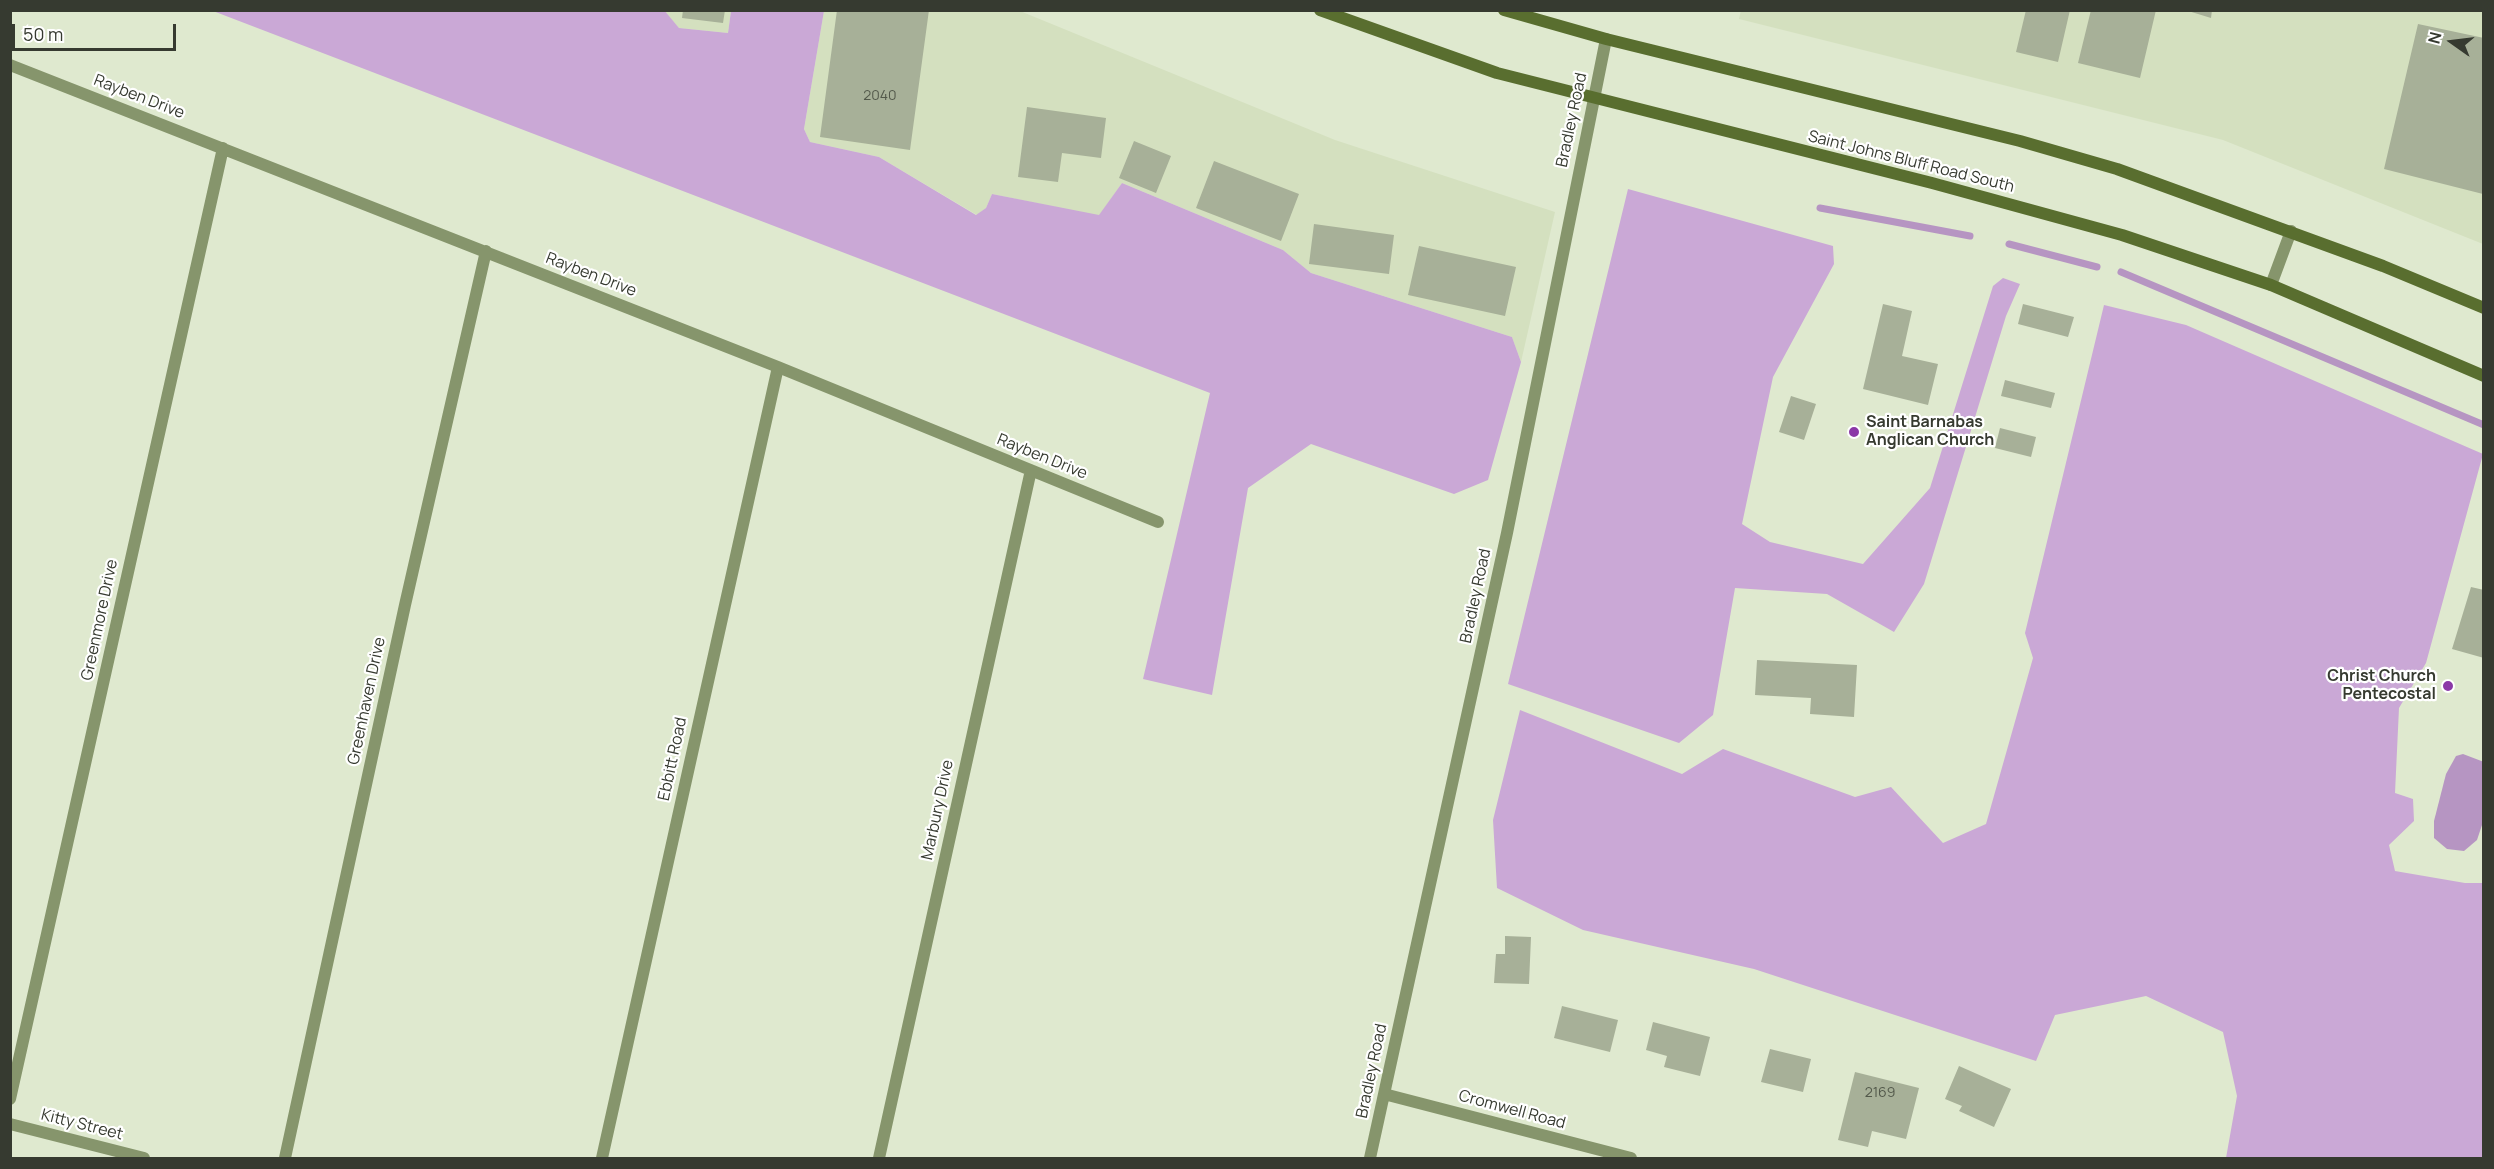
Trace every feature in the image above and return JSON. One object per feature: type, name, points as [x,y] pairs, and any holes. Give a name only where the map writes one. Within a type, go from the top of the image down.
[{"type":"main road","name":"Saint Johns Bluff Road South","points":[[1320,10],[1497,73],[2122,235],[2271,285],[2484,376]]},
{"type":"main road","points":[[1504,10],[1606,39],[2020,141],[2117,169],[2291,231],[2484,308]]},
{"type":"street","name":"Bradley Road","points":[[1370,1158],[1507,533],[1606,39]]},
{"type":"street","name":"Rayben Drive","points":[[10,65],[778,367],[1158,522]]},
{"type":"street","name":"Greenmore Drive","points":[[10,1099],[223,148]]},
{"type":"street","points":[[2271,285],[2291,231]]},
{"type":"street","name":"Greenhaven Drive","points":[[285,1158],[405,605],[486,251]]},
{"type":"street","name":"Ebbitt Road","points":[[602,1158],[778,367]]},
{"type":"street","name":"Marbury Drive","points":[[879,1158],[1031,470]]},
{"type":"street","name":"Cromwell Road","points":[[1384,1094],[1631,1158]]},
{"type":"street","name":"Kitty Street","points":[[10,1124],[144,1158]]},
{"type":"shaded area","points":[[664,10],[679,28],[728,33],[731,11],[824,11],[804,129],[810,142],[879,157],[976,215],[986,208],[992,194],[1099,215],[1122,183],[1283,250],[1311,273],[1512,337],[1521,362],[1488,480],[1454,494],[1311,444],[1248,488],[1212,695],[1143,679],[1210,393],[213,11]]},
{"type":"shaded area","points":[[1741,10],[2483,11],[2483,244],[2223,140],[1739,19]]},
{"type":"shaded area","points":[[664,11],[731,11],[728,33],[679,28]]},
{"type":"shaded area","points":[[824,11],[1020,11],[1335,140],[1555,212],[1521,362],[1512,337],[1311,273],[1283,250],[1122,183],[1099,216],[992,194],[986,208],[977,215],[879,157],[810,142],[804,129]]},
{"type":"shaded area","points":[[1628,189],[1833,246],[1834,264],[1773,377],[1742,524],[1770,542],[1863,564],[1930,488],[1993,286],[2003,278],[2020,284],[2006,316],[1924,584],[1894,632],[1827,594],[1735,588],[1713,715],[1679,743],[1508,684]]},
{"type":"shaded area","points":[[2104,305],[2186,325],[2483,454],[2426,663],[2399,708],[2395,793],[2413,799],[2414,821],[2389,845],[2395,871],[2465,883],[2483,883],[2483,1158],[2226,1158],[2237,1096],[2223,1032],[2146,996],[2055,1015],[2036,1061],[1754,969],[1583,930],[1497,888],[1493,820],[1520,710],[1682,774],[1723,749],[1855,797],[1891,787],[1943,843],[1986,824],[2033,658],[2025,633]]},
{"type":"shaded area","points":[[2463,754],[2484,762],[2483,822],[2477,840],[2464,851],[2447,849],[2434,838],[2434,821],[2446,774],[2456,756]]},
{"type":"building","points":[[683,10],[725,10],[723,23],[682,18]]},
{"type":"building","points":[[837,10],[929,10],[910,150],[820,137]]},
{"type":"building","points":[[2026,10],[2070,10],[2058,62],[2016,52]]},
{"type":"building","points":[[2091,10],[2156,10],[2140,78],[2078,63]]},
{"type":"building","points":[[2185,10],[2212,10],[2211,18]]},
{"type":"building","points":[[2418,24],[2484,38],[2483,194],[2384,169]]},
{"type":"building","points":[[1027,107],[1106,118],[1101,158],[1062,153],[1058,182],[1018,177]]},
{"type":"building","points":[[1134,141],[1171,156],[1156,193],[1119,178]]},
{"type":"building","points":[[1214,161],[1299,194],[1281,241],[1196,208]]},
{"type":"building","points":[[1314,224],[1394,235],[1389,274],[1309,264]]},
{"type":"building","points":[[1419,246],[1516,267],[1505,316],[1408,295]]},
{"type":"building","points":[[1883,304],[1912,311],[1902,356],[1938,364],[1928,405],[1863,389]]},
{"type":"building","points":[[2023,304],[2074,317],[2068,337],[2018,324]]},
{"type":"building","points":[[2005,380],[2055,393],[2051,408],[2001,396]]},
{"type":"building","points":[[1791,396],[1816,404],[1804,440],[1779,432]]},
{"type":"building","points":[[2000,428],[2036,437],[2031,457],[1995,448]]},
{"type":"building","points":[[2471,587],[2484,590],[2484,658],[2452,649]]},
{"type":"building","points":[[1757,660],[1857,665],[1854,717],[1810,714],[1811,698],[1755,695]]},
{"type":"building","points":[[1505,936],[1531,937],[1529,984],[1494,983],[1496,954],[1505,954]]},
{"type":"building","points":[[1562,1006],[1618,1020],[1610,1052],[1554,1038]]},
{"type":"building","points":[[1653,1022],[1710,1037],[1700,1076],[1664,1067],[1667,1056],[1646,1050]]},
{"type":"building","points":[[1770,1049],[1811,1059],[1803,1092],[1761,1082]]},
{"type":"building","points":[[1959,1066],[2011,1089],[1994,1127],[1959,1111],[1962,1106],[1945,1099]]},
{"type":"building","points":[[1855,1072],[1919,1088],[1906,1139],[1872,1131],[1868,1147],[1838,1140]]},
{"type":"waterway","points":[[1820,208],[1970,236]]},
{"type":"waterway","points":[[2009,244],[2097,267]]},
{"type":"waterway","points":[[2121,272],[2484,425]]},
{"type":"place","name":"Saint Barnabas Anglican Church","points":[[1854,432]]},
{"type":"place","name":"Christ Church Pentecostal","points":[[2448,686]]}]
